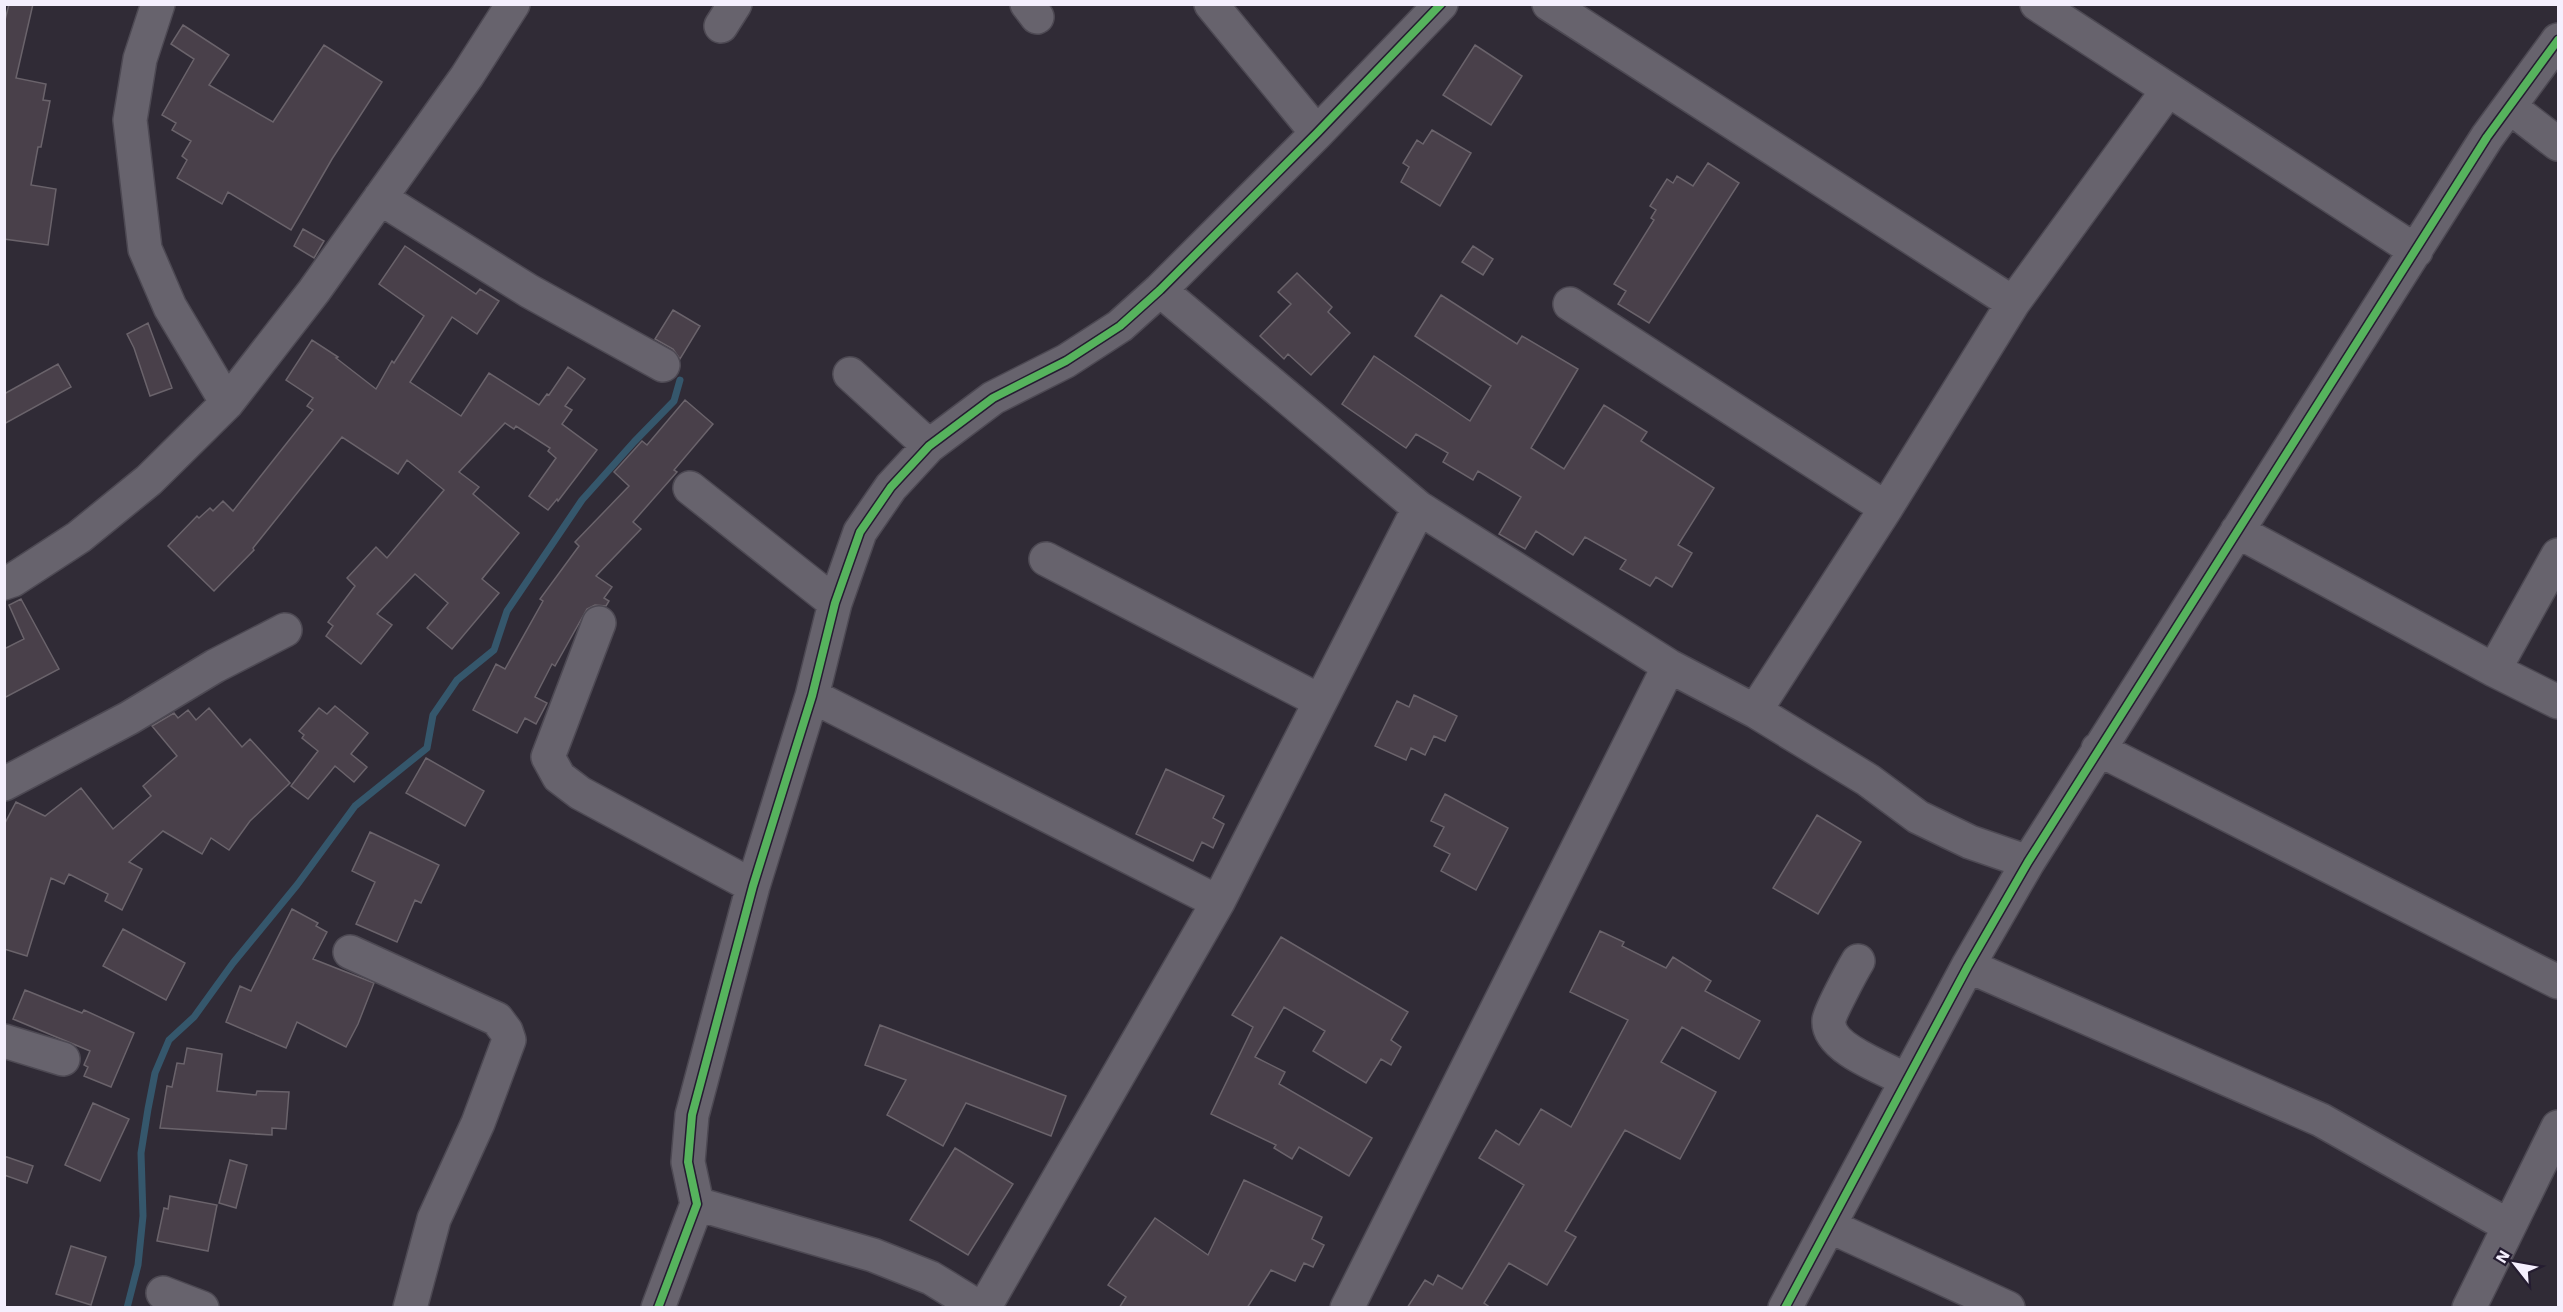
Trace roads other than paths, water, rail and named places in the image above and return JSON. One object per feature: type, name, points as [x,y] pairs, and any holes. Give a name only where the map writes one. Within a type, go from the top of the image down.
[{"type":"street","points":[[158,4],[140,59],[130,120],[145,249],[170,307],[227,403]]},
{"type":"street","points":[[4,583],[13,580],[79,537],[149,480],[227,403],[314,291],[467,76],[513,4]]},
{"type":"street","points":[[1211,4],[1317,133]]},
{"type":"street","points":[[658,1308],[697,1204],[688,1162],[692,1114],[753,886],[812,696],[835,603],[860,532],[891,487],[929,446],[993,399],[1066,361],[1111,332],[1160,290],[1317,133],[1441,4]]},
{"type":"street","points":[[1548,4],[2013,303]]},
{"type":"street","points":[[2050,8],[2168,90],[2416,251]]},
{"type":"street","points":[[1785,1308],[1968,966],[2028,862],[2098,748],[2487,137],[2559,40]]},
{"type":"street","points":[[1755,711],[1886,508],[2013,303],[2168,90]]},
{"type":"street","points":[[2510,106],[2559,144]]},
{"type":"street","points":[[380,198],[529,291],[663,365]]},
{"type":"street","points":[[1160,290],[1419,508],[1670,666],[1755,711],[1868,780],[1918,817],[1970,842],[2028,862]]},
{"type":"street","points":[[1570,304],[1886,508]]},
{"type":"street","points":[[849,374],[929,446]]},
{"type":"street","points":[[690,488],[835,603]]},
{"type":"street","points":[[697,1204],[873,1255],[931,1278],[982,1308],[1218,902],[1419,508]]},
{"type":"street","points":[[2237,531],[2494,670],[2559,702]]},
{"type":"street","points":[[2494,670],[2559,555]]},
{"type":"street","points":[[1046,559],[1320,701]]},
{"type":"street","points":[[599,623],[548,757],[559,777],[580,793],[753,886]]},
{"type":"street","points":[[4,784],[129,718],[214,666],[285,630]]},
{"type":"street","points":[[1347,1308],[1670,666]]},
{"type":"street","points":[[812,696],[1218,902]]},
{"type":"street","points":[[2098,748],[2559,982]]},
{"type":"street","points":[[350,952],[497,1019],[506,1031],[508,1040],[478,1123],[434,1219],[410,1308]]},
{"type":"street","points":[[1858,961],[1829,1020],[1833,1036],[1844,1048],[1907,1080]]},
{"type":"street","points":[[1968,966],[2321,1120],[2510,1226]]},
{"type":"street","points":[[4,1041],[63,1059]]},
{"type":"street","points":[[2469,1308],[2559,1127]]},
{"type":"street","points":[[1829,1226],[2008,1308]]},
{"type":"street","points":[[163,1293],[202,1308]]},
{"type":"waterway","points":[[127,1308],[138,1265],[143,1216],[141,1153],[155,1073],[169,1040],[194,1017],[233,963],[297,885],[355,806],[427,748],[433,715],[457,680],[494,650],[507,611],[582,500],[674,401],[680,380]]}]
